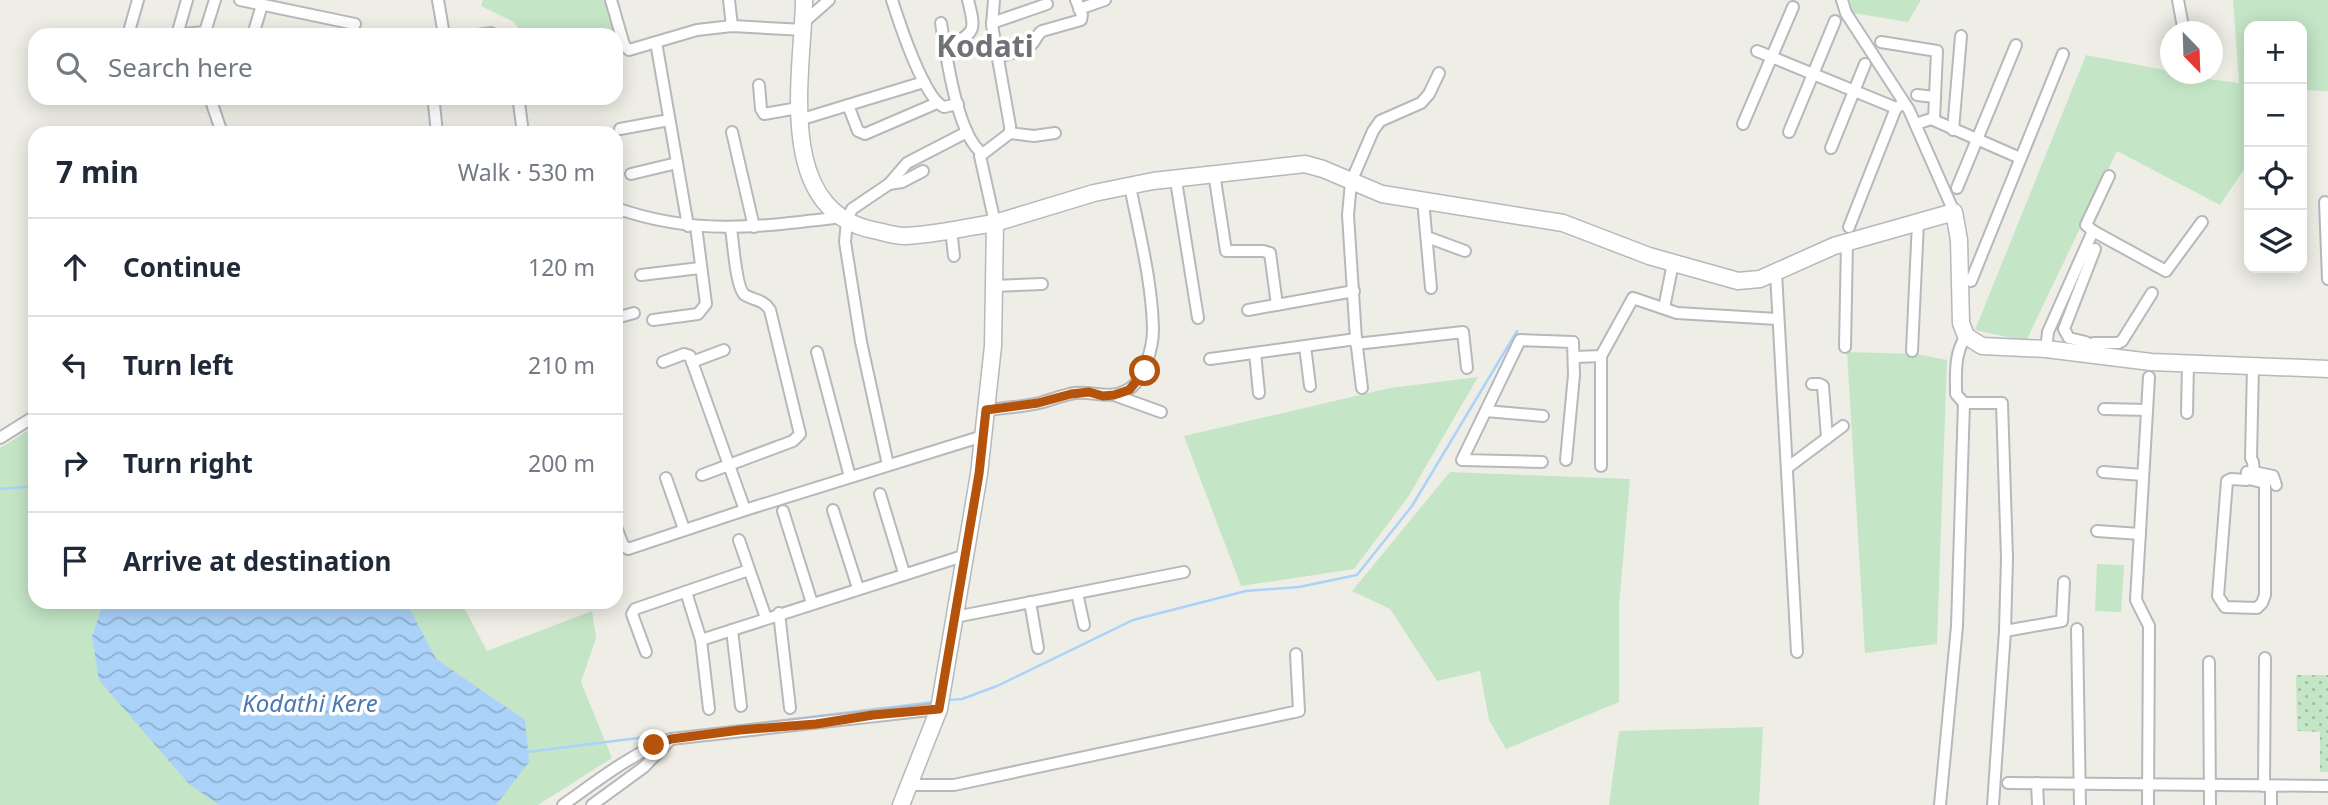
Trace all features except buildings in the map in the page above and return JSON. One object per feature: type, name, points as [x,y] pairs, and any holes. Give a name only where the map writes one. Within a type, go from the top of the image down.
[{"type":"street","points":[[130,28],[138,0]]},
{"type":"street","points":[[179,28],[187,0]]},
{"type":"street","points":[[207,28],[215,0]]},
{"type":"street","points":[[240,0],[355,24]]},
{"type":"street","points":[[438,0],[443,28]]},
{"type":"street","points":[[611,0],[619,28]]},
{"type":"street","points":[[729,0],[732,26]]},
{"type":"street","points":[[804,0],[799,114],[800,138],[811,180],[825,202],[844,218],[861,227],[903,236],[995,223],[1094,193],[1179,176],[1305,163],[1382,194],[1563,223],[1673,263],[1738,281],[1759,279],[1776,273],[1848,234],[1918,222],[1954,212]]},
{"type":"street","points":[[623,42],[629,50],[635,50],[697,30],[732,26],[804,26],[829,0]]},
{"type":"street","points":[[892,0],[924,82],[937,103],[944,107],[958,104]]},
{"type":"street","points":[[946,50],[975,25],[968,0]]},
{"type":"street","points":[[994,0],[992,23],[1010,133]]},
{"type":"street","points":[[998,57],[1027,48],[1042,31],[1081,20],[1078,4],[1105,0]]},
{"type":"street","points":[[1842,0],[1846,13],[1900,105],[1916,124],[1954,212],[1959,240],[1961,323],[1966,336],[1982,346],[2088,348],[2118,344],[2152,293]]},
{"type":"street","points":[[2178,0],[2182,21]]},
{"type":"street","points":[[992,23],[1047,4]]},
{"type":"street","points":[[255,28],[262,5]]},
{"type":"street","points":[[1743,124],[1793,7]]},
{"type":"street","points":[[1790,132],[1835,21]]},
{"type":"street","points":[[941,23],[958,104],[972,144],[982,153]]},
{"type":"street","points":[[1953,130],[1961,36]]},
{"type":"street","points":[[653,320],[698,314],[706,304],[656,42]]},
{"type":"street","points":[[1881,42],[1937,51],[1934,120]]},
{"type":"street","points":[[1957,188],[2016,45]]},
{"type":"street","points":[[1757,51],[1854,91],[1900,105]]},
{"type":"street","points":[[1971,281],[2063,54]]},
{"type":"street","points":[[1831,148],[1865,64]]},
{"type":"street","points":[[1362,388],[1356,341],[1349,215],[1351,182],[1380,121],[1421,103],[1429,94],[1439,73]]},
{"type":"street","points":[[759,85],[761,109],[764,114],[799,114],[848,105],[924,82]]},
{"type":"street","points":[[1917,95],[1935,97]]},
{"type":"street","points":[[848,105],[858,131],[865,134],[937,103]]},
{"type":"street","points":[[212,105],[220,126]]},
{"type":"street","points":[[434,105],[436,126]]},
{"type":"street","points":[[519,105],[522,126]]},
{"type":"street","points":[[1845,347],[1848,234],[1900,105]]},
{"type":"street","points":[[1916,124],[1931,119],[2020,158]]},
{"type":"street","points":[[623,128],[669,120]]},
{"type":"street","points":[[732,132],[754,227]]},
{"type":"street","points":[[623,210],[661,222],[731,228],[844,218],[852,209],[889,184],[907,163],[967,132]]},
{"type":"street","points":[[901,805],[939,709],[966,555],[983,436],[993,346],[995,223],[980,156],[1010,133],[1034,136],[1055,133]]},
{"type":"street","points":[[631,174],[677,163]]},
{"type":"street","points":[[889,184],[902,182],[923,171]]},
{"type":"street","points":[[1214,173],[1226,251],[1270,253],[1277,304]]},
{"type":"street","points":[[1179,176],[1177,187],[1198,318]]},
{"type":"street","points":[[2109,176],[2086,225],[2166,271],[2202,222]]},
{"type":"street","points":[[986,410],[1038,403],[1071,394],[1089,392],[1103,396],[1114,395],[1129,390],[1145,371],[1153,329],[1130,186]]},
{"type":"street","points":[[1423,200],[1432,288]]},
{"type":"street","points":[[2326,202],[2328,279]]},
{"type":"street","points":[[844,218],[845,242],[861,342],[888,465]]},
{"type":"street","points":[[1912,351],[1918,222]]},
{"type":"street","points":[[702,475],[793,441],[800,434],[770,310],[763,302],[745,295],[739,287],[731,228]]},
{"type":"street","points":[[951,229],[954,256]]},
{"type":"street","points":[[2046,348],[2048,332],[2093,231]]},
{"type":"street","points":[[1427,237],[1465,251]]},
{"type":"street","points":[[2095,249],[2064,329],[2069,338],[2088,348],[2151,362],[2328,369]]},
{"type":"street","points":[[1664,308],[1673,263]]},
{"type":"street","points":[[641,275],[700,268]]},
{"type":"street","points":[[1776,273],[1797,652]]},
{"type":"street","points":[[994,286],[1042,284]]},
{"type":"street","points":[[1248,310],[1354,291]]},
{"type":"street","points":[[1601,466],[1601,356],[1633,298],[1677,313],[1777,318]]},
{"type":"street","points":[[623,316],[634,313]]},
{"type":"street","points":[[1210,359],[1305,346],[1463,332],[1467,368]]},
{"type":"street","points":[[1940,805],[1957,625],[1964,403],[1956,394],[1956,359],[1966,336]]},
{"type":"street","points":[[1542,462],[1462,460],[1520,340],[1573,342],[1575,357],[1566,460]]},
{"type":"street","points":[[1305,346],[1310,386]]},
{"type":"street","points":[[692,362],[724,350]]},
{"type":"street","points":[[817,352],[850,477]]},
{"type":"street","points":[[1255,353],[1259,393]]},
{"type":"street","points":[[663,362],[684,354],[690,356],[745,510]]},
{"type":"street","points":[[1575,357],[1601,356]]},
{"type":"street","points":[[2187,413],[2188,364]]},
{"type":"street","points":[[2250,476],[2247,462],[2250,458],[2253,366]]},
{"type":"street","points":[[2148,805],[2149,626],[2136,600],[2149,377]]},
{"type":"street","points":[[1812,384],[1823,386],[1827,438]]},
{"type":"street","points":[[1114,395],[1161,412]]},
{"type":"street","points":[[1964,403],[2002,403],[2007,558],[2005,631],[1993,805]]},
{"type":"street","points":[[2104,409],[2147,410]]},
{"type":"street","points":[[1486,411],[1543,416]]},
{"type":"street","points":[[0,438],[28,420]]},
{"type":"street","points":[[1787,468],[1843,426]]},
{"type":"street","points":[[623,545],[628,549],[983,436]]},
{"type":"street","points":[[2103,472],[2143,475]]},
{"type":"street","points":[[2221,483],[2225,474],[2273,476],[2276,485]]},
{"type":"street","points":[[2250,476],[2265,483],[2266,488],[2264,595],[2257,608],[2225,607],[2218,596],[2227,481],[2250,476]]},
{"type":"street","points":[[666,478],[684,529]]},
{"type":"street","points":[[880,494],[904,573]]},
{"type":"street","points":[[833,510],[858,588]]},
{"type":"street","points":[[783,511],[811,603]]},
{"type":"street","points":[[2097,531],[2140,534]]},
{"type":"street","points":[[739,540],[766,618]]},
{"type":"street","points":[[701,640],[966,555]]},
{"type":"street","points":[[646,652],[633,611],[749,570]]},
{"type":"street","points":[[955,617],[1184,572]]},
{"type":"street","points":[[2005,631],[2062,621],[2064,582]]},
{"type":"street","points":[[687,592],[701,640],[709,709]]},
{"type":"street","points":[[1077,593],[1084,625]]},
{"type":"street","points":[[1030,602],[1038,648]]},
{"type":"street","points":[[779,613],[790,708]]},
{"type":"street","points":[[2077,629],[2080,805]]},
{"type":"street","points":[[732,630],[741,706]]},
{"type":"street","points":[[909,785],[954,785],[1298,711],[1296,654]]},
{"type":"street","points":[[2265,658],[2267,786],[2271,805]]},
{"type":"street","points":[[2209,662],[2210,805]]},
{"type":"street","points":[[563,805],[631,758],[671,739],[939,709]]},
{"type":"street","points":[[592,805],[644,767],[671,739]]},
{"type":"street","points":[[2008,783],[2328,786]]},
{"type":"street","points":[[2037,783],[2038,805]]},
{"type":"green space","points":[[483,0],[605,0],[612,28],[518,28],[514,22],[481,6]]},
{"type":"green space","points":[[1850,0],[1921,0],[1908,22],[1853,13]]},
{"type":"green space","points":[[2233,0],[2328,0],[2328,91],[2307,90],[2307,21],[2244,21],[2244,169],[2220,205],[2117,151],[2026,341],[1975,330],[2086,55],[2160,69],[2160,84],[2223,84],[2223,81],[2239,83]]},
{"type":"green space","points":[[1847,352],[1916,354],[1947,360],[1937,644],[1865,653]]},
{"type":"green space","points":[[1478,377],[1408,497],[1354,569],[1241,586],[1184,436],[1390,388]]},
{"type":"green space","points":[[28,430],[28,609],[465,609],[487,651],[592,611],[596,638],[581,682],[612,758],[538,805],[0,805],[0,448]]},
{"type":"green space","points":[[1450,472],[1630,479],[1619,605],[1619,702],[1506,749],[1489,720],[1480,671],[1437,681],[1390,609],[1352,591]]},
{"type":"green space","points":[[2097,564],[2124,565],[2121,612],[2095,611]]},
{"type":"green space","points":[[2296,675],[2328,675],[2328,772],[2320,772],[2320,732],[2297,731]]},
{"type":"green space","points":[[1763,727],[1759,805],[1609,805],[1619,731]]},
{"type":"water","name":"Kodathi Kere","points":[[102,609],[410,609],[436,659],[525,720],[529,762],[496,805],[219,805],[189,784],[99,680],[92,636]]},
{"type":"waterway","points":[[948,700],[962,699],[997,686],[1133,620],[1246,591],[1299,587],[1357,575],[1412,506],[1517,331]]},
{"type":"waterway","points":[[0,489],[28,487]]},
{"type":"waterway","points":[[711,729],[934,702]]},
{"type":"waterway","points":[[527,752],[670,734]]},
{"type":"district","name":"Kodati","points":[[985,47]]},
{"type":"route","points":[[654,745],[671,739],[740,730],[939,709],[979,474],[986,410],[1038,403],[1071,394],[1089,392],[1103,396],[1114,395],[1129,390],[1145,371]]}]
